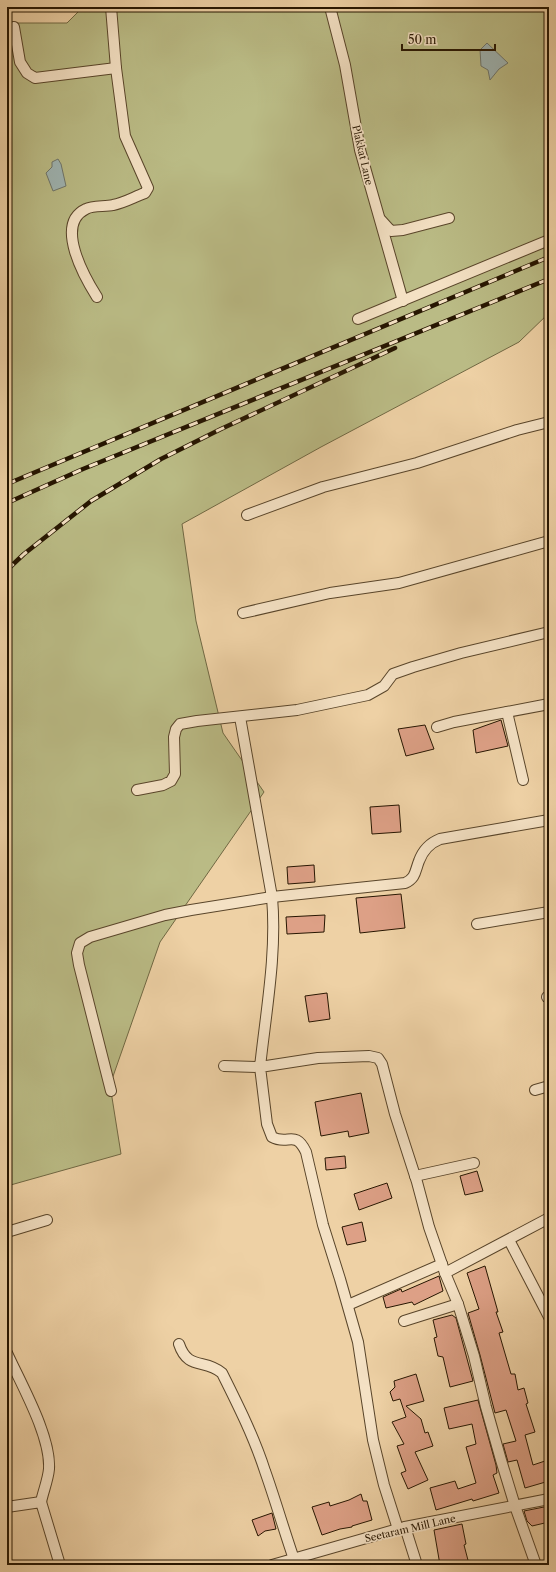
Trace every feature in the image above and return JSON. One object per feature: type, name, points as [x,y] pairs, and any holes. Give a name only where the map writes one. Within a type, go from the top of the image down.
[{"type":"street","points":[[96,298],[85,278],[75,254],[71,232],[77,216],[86,209],[113,205],[145,193],[148,188],[125,136],[116,68],[111,7]]},
{"type":"street","name":"Plakkat Lane","points":[[330,7],[345,65],[360,150],[403,301]]},
{"type":"street","points":[[14,27],[20,62],[27,73],[35,78],[116,68]]},
{"type":"street","points":[[379,218],[391,231],[403,230],[449,218]]},
{"type":"street","points":[[358,319],[549,240]]},
{"type":"street","points":[[247,515],[323,487],[417,463],[516,430],[549,422]]},
{"type":"street","points":[[243,613],[330,593],[399,583],[549,541]]},
{"type":"street","points":[[137,790],[163,785],[171,781],[175,774],[174,738],[176,729],[180,724],[297,710],[368,695],[384,686],[393,674],[413,666],[460,652],[549,632]]},
{"type":"street","points":[[437,727],[454,722],[549,704]]},
{"type":"street","points":[[507,712],[523,780]]},
{"type":"street","points":[[240,717],[272,897],[274,920],[272,955],[260,1067],[268,1124],[272,1137],[278,1140],[296,1139],[302,1143],[306,1152],[323,1225],[358,1342],[373,1440],[384,1485],[417,1565]]},
{"type":"street","points":[[111,1092],[78,965],[77,953],[80,943],[90,937],[165,915],[191,910],[272,897],[405,883],[411,880],[416,873],[419,860],[431,843],[440,839],[549,820]]},
{"type":"street","points":[[477,924],[549,912]]},
{"type":"street","points":[[224,1066],[260,1067],[318,1058],[370,1056],[378,1058],[382,1064],[395,1114],[416,1176],[429,1227],[443,1269],[458,1304],[474,1356],[486,1407],[515,1506],[536,1565]]},
{"type":"street","points":[[535,1090],[549,1086]]},
{"type":"street","points":[[416,1176],[474,1163]]},
{"type":"street","points":[[348,1305],[443,1269],[509,1240],[549,1218]]},
{"type":"street","points":[[7,1232],[47,1220]]},
{"type":"street","points":[[509,1240],[549,1317]]},
{"type":"street","points":[[404,1321],[458,1304]]},
{"type":"street","points":[[179,1344],[182,1354],[187,1359],[197,1364],[218,1370],[222,1373],[243,1414],[265,1471],[294,1562]]},
{"type":"street","points":[[7,1354],[41,1429],[47,1450],[49,1470],[41,1502],[60,1565]]},
{"type":"street","name":"Seetaram Mill Lane","points":[[272,1565],[294,1562],[402,1528],[549,1499]]},
{"type":"street","points":[[8,1504],[41,1502]]},
{"type":"green space","points":[[83,7],[549,7],[549,313],[519,342],[321,447],[182,524],[196,621],[223,733],[264,792],[160,942],[110,1085],[121,1154],[7,1186],[7,23],[67,23]]},
{"type":"water","points":[[487,43],[508,63],[499,69],[490,80],[488,70],[481,66],[480,50]]},
{"type":"water","points":[[58,159],[61,164],[66,186],[53,191],[46,173],[52,167],[52,162]]},
{"type":"building","points":[[501,720],[508,746],[476,753],[473,730]]},
{"type":"building","points":[[425,725],[434,749],[406,756],[398,729]]},
{"type":"building","points":[[399,805],[401,832],[372,834],[370,807]]},
{"type":"building","points":[[314,865],[315,882],[288,884],[287,867]]},
{"type":"building","points":[[401,894],[405,928],[360,933],[356,898]]},
{"type":"building","points":[[325,915],[324,932],[287,934],[286,917]]},
{"type":"building","points":[[327,993],[330,1019],[309,1022],[305,996]]},
{"type":"building","points":[[361,1093],[369,1133],[349,1137],[348,1131],[321,1136],[315,1102]]},
{"type":"building","points":[[345,1156],[346,1168],[326,1170],[325,1158]]},
{"type":"building","points":[[477,1171],[483,1191],[465,1195],[460,1176]]},
{"type":"building","points":[[387,1183],[392,1198],[359,1210],[354,1194]]},
{"type":"building","points":[[362,1222],[366,1241],[347,1245],[342,1227]]},
{"type":"building","points":[[485,1266],[498,1312],[496,1312],[503,1332],[499,1333],[511,1374],[515,1374],[518,1390],[524,1388],[528,1403],[526,1404],[535,1432],[525,1435],[533,1465],[545,1461],[549,1474],[549,1481],[525,1488],[517,1460],[508,1462],[503,1444],[516,1441],[506,1410],[495,1413],[468,1313],[479,1309],[467,1273]]},
{"type":"building","points":[[439,1276],[443,1291],[414,1305],[412,1302],[386,1308],[383,1297],[401,1289],[402,1292]]},
{"type":"building","points":[[452,1315],[456,1318],[473,1381],[450,1387],[443,1357],[438,1356],[434,1338],[437,1337],[433,1320]]},
{"type":"building","points":[[416,1374],[424,1401],[406,1406],[421,1419],[425,1433],[428,1432],[433,1446],[415,1452],[428,1480],[408,1489],[401,1473],[406,1471],[397,1446],[404,1444],[392,1422],[406,1417],[400,1399],[393,1401],[390,1392],[395,1387],[394,1381]]},
{"type":"building","points":[[478,1400],[496,1465],[497,1473],[493,1475],[499,1493],[473,1501],[472,1499],[436,1510],[430,1488],[455,1481],[458,1489],[476,1483],[466,1447],[476,1444],[472,1424],[449,1429],[444,1408]]},
{"type":"building","points":[[361,1494],[363,1501],[367,1501],[372,1520],[322,1535],[312,1507],[329,1502],[330,1506],[349,1500]]},
{"type":"building","points":[[549,1506],[549,1522],[532,1526],[527,1521],[524,1511]]},
{"type":"building","points":[[272,1513],[276,1529],[265,1531],[258,1536],[252,1520]]},
{"type":"building","points":[[462,1524],[466,1544],[464,1545],[469,1564],[440,1565],[434,1530]]},
{"type":"railway","points":[[7,484],[549,257]]},
{"type":"railway","points":[[7,503],[83,469],[549,279]]},
{"type":"railway","points":[[7,570],[24,554],[91,501],[161,459],[221,429],[395,348]]}]
